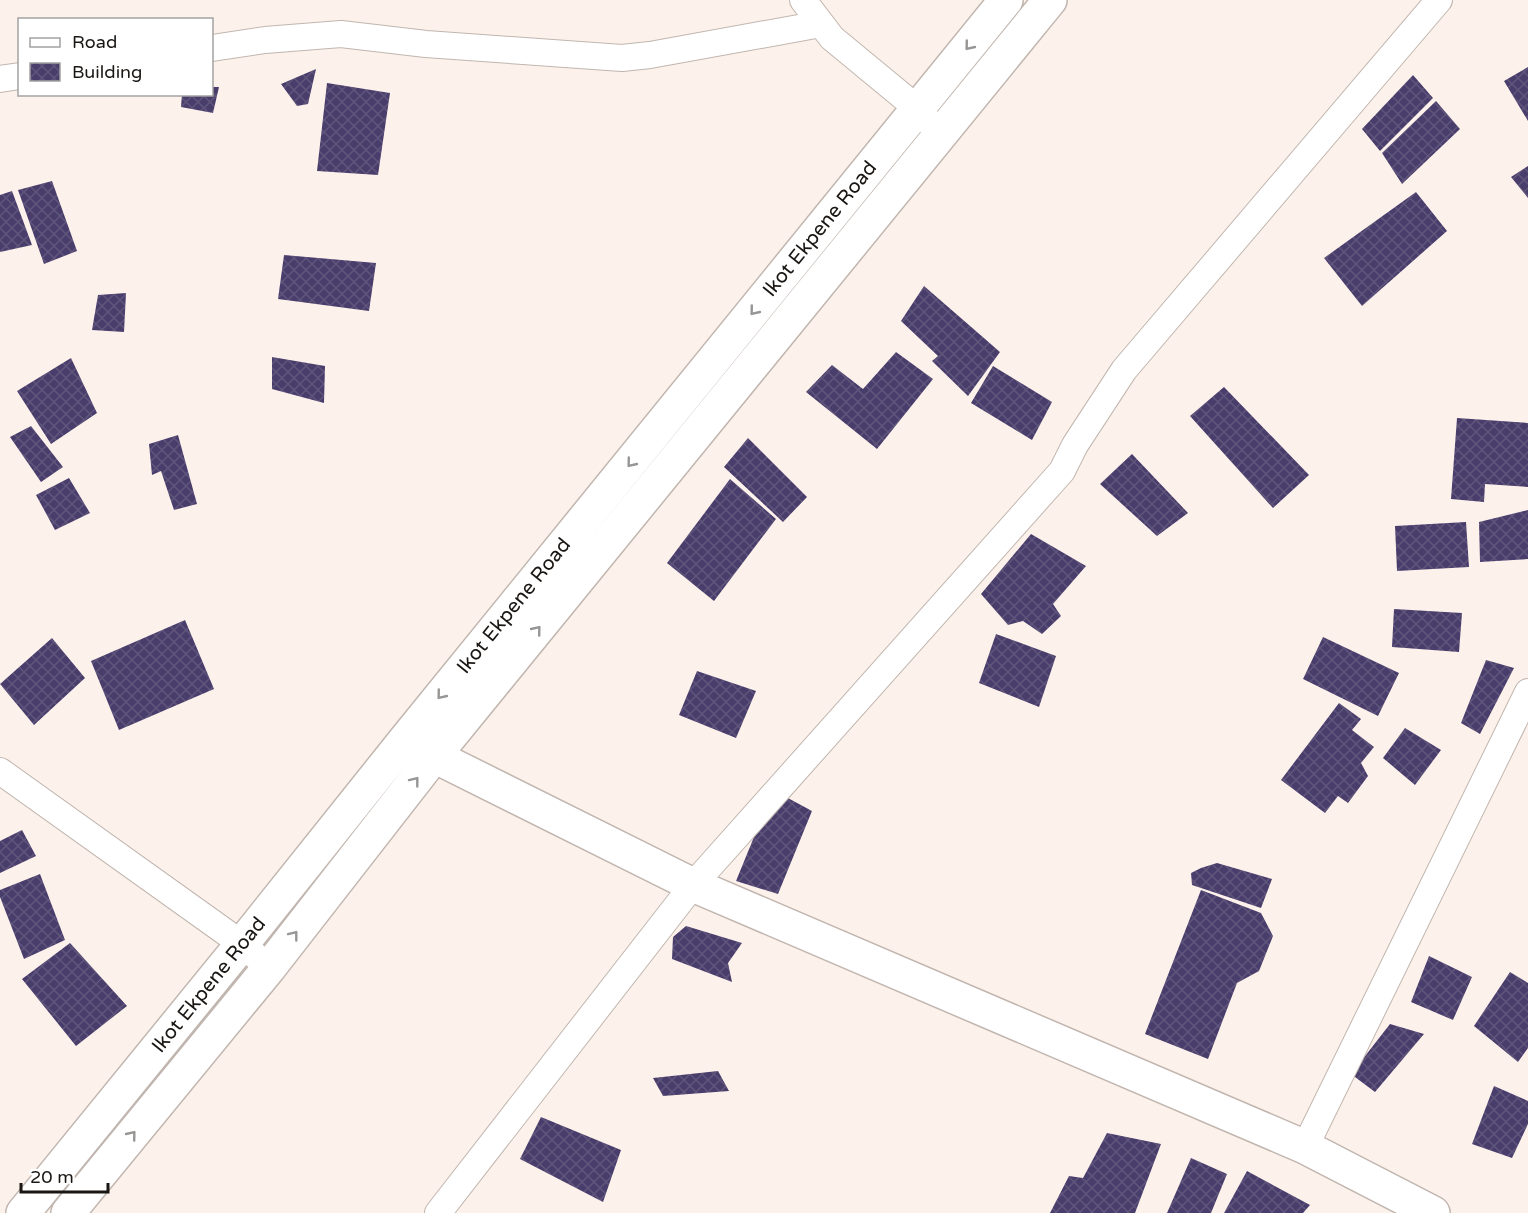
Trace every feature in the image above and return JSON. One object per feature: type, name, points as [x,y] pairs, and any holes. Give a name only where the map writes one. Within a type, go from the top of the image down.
[{"type":"main road","name":"Ikot Ekpene Road","points":[[22,1213],[1006,0]]},
{"type":"main road","name":"Ikot Ekpene Road","points":[[68,1213],[269,968],[434,756],[1050,0]]},
{"type":"main road","points":[[434,756],[693,885],[1305,1147],[1427,1212]]},
{"type":"street","points":[[803,0],[832,38],[918,109],[940,136]]},
{"type":"street","points":[[438,1213],[693,885],[1062,471],[1124,370],[1439,0]]},
{"type":"street","points":[[213,48],[265,40],[341,34],[426,44],[622,58],[821,24]]},
{"type":"street","points":[[0,79],[18,76]]},
{"type":"street","points":[[1305,1147],[1528,692]]},
{"type":"street","points":[[0,771],[242,944],[269,968]]},
{"type":"building","points":[[1528,67],[1528,121],[1504,81]]},
{"type":"building","points":[[316,69],[308,104],[297,106],[281,84]]},
{"type":"building","points":[[1413,75],[1433,98],[1380,151],[1362,129]]},
{"type":"building","points":[[327,83],[390,93],[378,175],[317,171]]},
{"type":"building","points":[[213,87],[219,87],[213,113],[181,107],[182,96],[213,96]]},
{"type":"building","points":[[1436,101],[1460,129],[1402,184],[1382,153]]},
{"type":"building","points":[[1528,166],[1528,198],[1511,177]]},
{"type":"building","points":[[52,181],[77,251],[44,264],[18,190]]},
{"type":"building","points":[[12,191],[32,245],[0,252],[0,195]]},
{"type":"building","points":[[1416,192],[1447,231],[1362,306],[1324,258]]},
{"type":"building","points":[[284,255],[376,263],[369,311],[278,299]]},
{"type":"building","points":[[924,286],[1000,352],[968,396],[932,361],[938,356],[901,321]]},
{"type":"building","points":[[126,293],[124,332],[92,330],[98,295]]},
{"type":"building","points":[[896,352],[933,379],[877,449],[806,392],[832,365],[863,389]]},
{"type":"building","points":[[272,357],[325,366],[324,403],[272,389]]},
{"type":"building","points":[[71,358],[97,413],[51,444],[17,391]]},
{"type":"building","points":[[993,366],[1052,402],[1032,440],[971,403]]},
{"type":"building","points":[[1224,387],[1309,475],[1273,508],[1190,416]]},
{"type":"building","points":[[1457,418],[1528,423],[1528,487],[1485,484],[1484,502],[1451,499]]},
{"type":"building","points":[[31,426],[63,467],[41,482],[10,437]]},
{"type":"building","points":[[178,435],[197,504],[174,510],[161,471],[152,475],[149,444]]},
{"type":"building","points":[[748,438],[807,497],[783,522],[724,467]]},
{"type":"building","points":[[1132,454],[1188,513],[1157,536],[1100,484]]},
{"type":"building","points":[[69,478],[90,513],[55,530],[36,495]]},
{"type":"building","points":[[730,479],[776,519],[714,601],[667,563]]},
{"type":"building","points":[[1528,510],[1528,559],[1480,562],[1479,522]]},
{"type":"building","points":[[1466,522],[1469,567],[1397,571],[1395,526]]},
{"type":"building","points":[[1031,534],[1086,566],[1053,604],[1061,616],[1042,634],[1023,621],[1008,625],[981,594]]},
{"type":"building","points":[[1394,609],[1462,613],[1459,652],[1392,647]]},
{"type":"building","points":[[185,620],[214,689],[119,730],[91,661]]},
{"type":"building","points":[[996,634],[1056,656],[1039,707],[979,683]]},
{"type":"building","points":[[1323,637],[1399,673],[1378,716],[1303,679]]},
{"type":"building","points":[[52,638],[85,678],[34,725],[0,684]]},
{"type":"building","points":[[1486,660],[1514,668],[1480,734],[1461,723]]},
{"type":"building","points":[[697,671],[756,691],[736,738],[679,715]]},
{"type":"building","points":[[1339,703],[1361,719],[1352,730],[1374,747],[1361,763],[1368,776],[1348,803],[1338,796],[1325,813],[1281,780]]},
{"type":"building","points":[[1405,728],[1441,750],[1415,785],[1383,758]]},
{"type":"building","points":[[786,797],[812,811],[778,894],[736,881],[754,837]]},
{"type":"building","points":[[22,830],[36,856],[0,873],[0,841]]},
{"type":"building","points":[[1217,863],[1272,879],[1261,908],[1192,885],[1191,873]]},
{"type":"building","points":[[40,874],[65,940],[24,959],[0,897],[0,890]]},
{"type":"building","points":[[1201,890],[1261,913],[1273,936],[1259,971],[1237,983],[1208,1059],[1145,1034]]},
{"type":"building","points":[[686,926],[742,943],[728,963],[732,982],[672,959],[673,937]]},
{"type":"building","points":[[70,943],[127,1006],[76,1046],[22,979]]},
{"type":"building","points":[[1429,956],[1472,977],[1453,1020],[1411,1002]]},
{"type":"building","points":[[1510,972],[1528,983],[1528,1048],[1518,1062],[1474,1026]]},
{"type":"building","points":[[1390,1024],[1424,1034],[1375,1092],[1351,1074]]},
{"type":"building","points":[[718,1071],[729,1091],[663,1096],[653,1078]]},
{"type":"building","points":[[1494,1086],[1528,1101],[1528,1124],[1512,1158],[1472,1144]]},
{"type":"building","points":[[541,1117],[621,1150],[603,1202],[520,1159]]},
{"type":"building","points":[[1107,1133],[1161,1144],[1135,1213],[1050,1213],[1069,1176],[1083,1178]]},
{"type":"building","points":[[1191,1158],[1227,1174],[1211,1213],[1167,1213]]},
{"type":"building","points":[[1247,1171],[1310,1205],[1303,1213],[1224,1213]]}]
